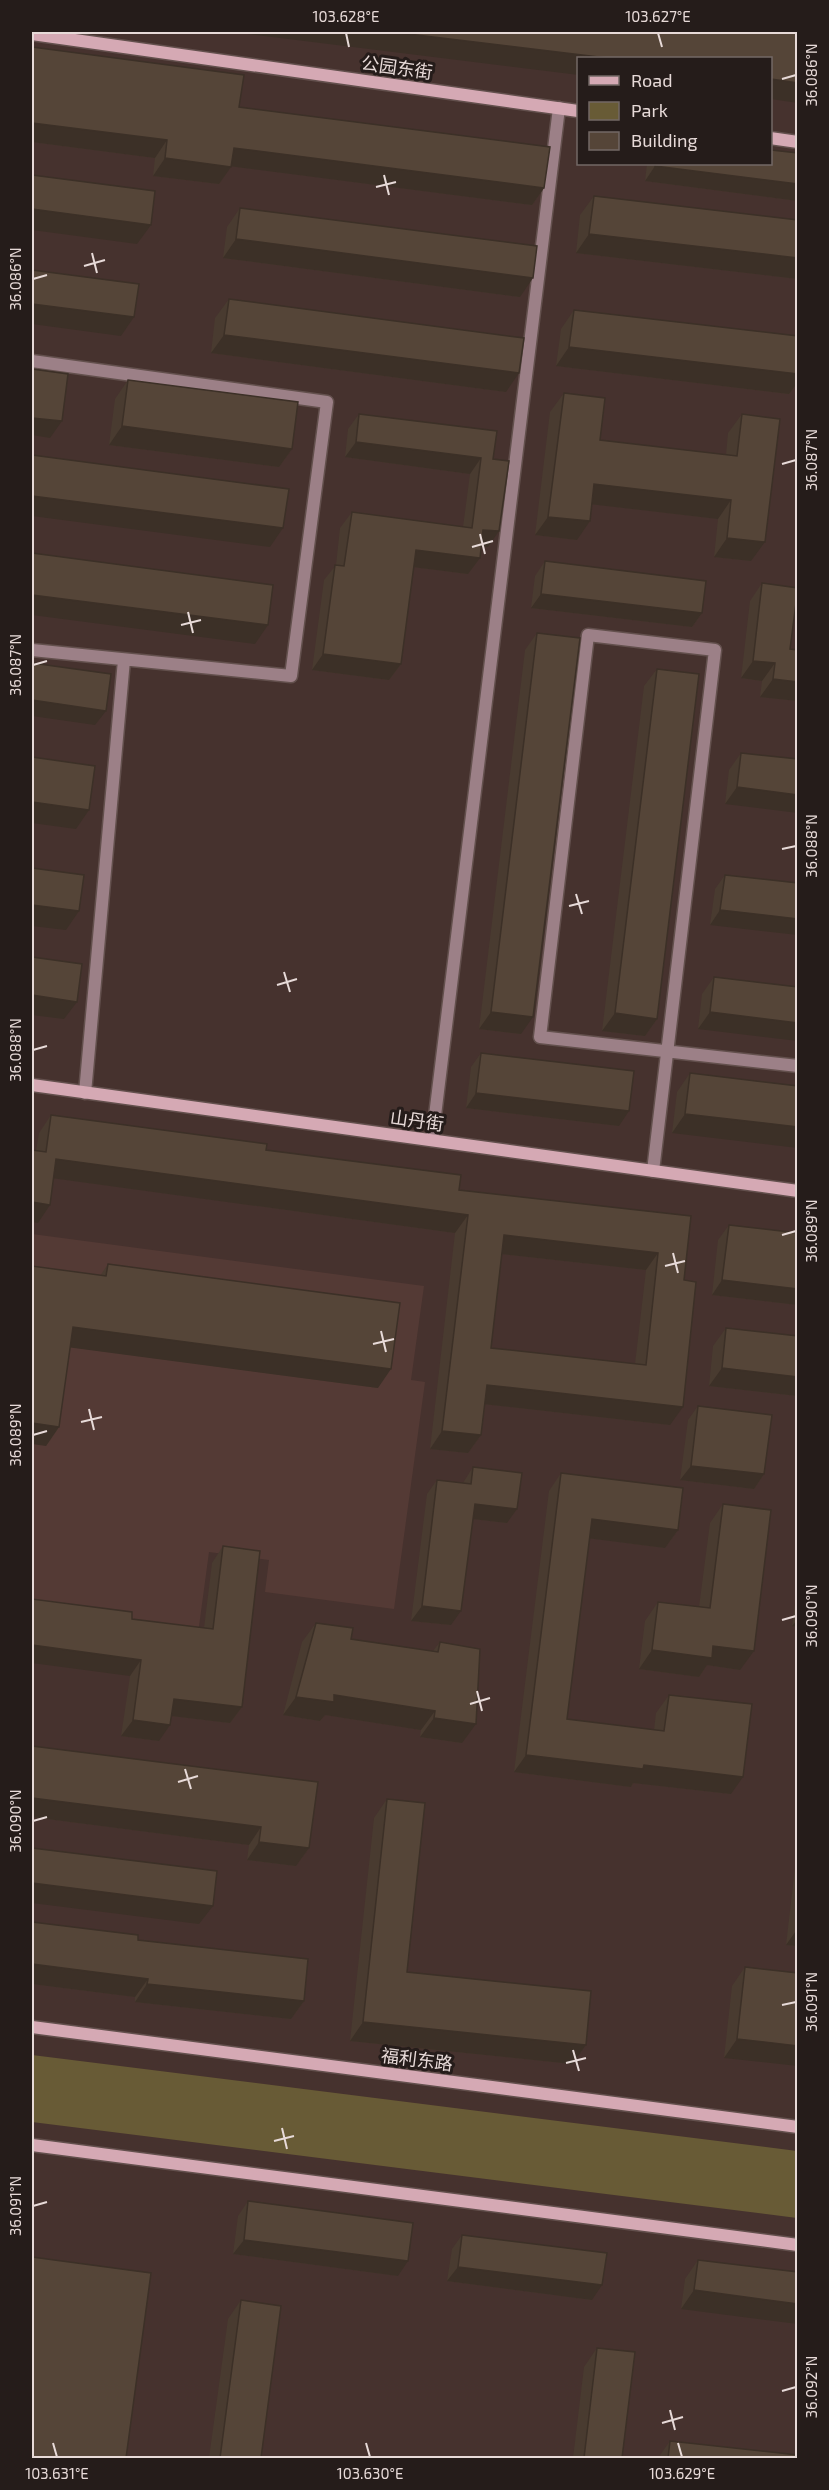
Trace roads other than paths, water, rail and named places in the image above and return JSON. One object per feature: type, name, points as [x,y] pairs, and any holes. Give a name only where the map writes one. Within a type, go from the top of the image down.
[{"type":"main road","name":"公园东街","points":[[32,34],[577,111]]},
{"type":"main road","points":[[772,138],[798,142]]},
{"type":"main road","name":"山丹街","points":[[32,1085],[798,1191]]},
{"type":"main road","name":"福利东路","points":[[32,2027],[798,2127]]},
{"type":"main road","points":[[32,2145],[798,2245]]},
{"type":"street","points":[[432,1140],[559,108]]},
{"type":"street","points":[[32,361],[327,402],[291,676],[32,650]]},
{"type":"street","points":[[653,1171],[667,1052],[715,650],[588,635],[540,1037],[667,1052],[798,1066]]},
{"type":"street","points":[[85,1093],[124,660]]}]
